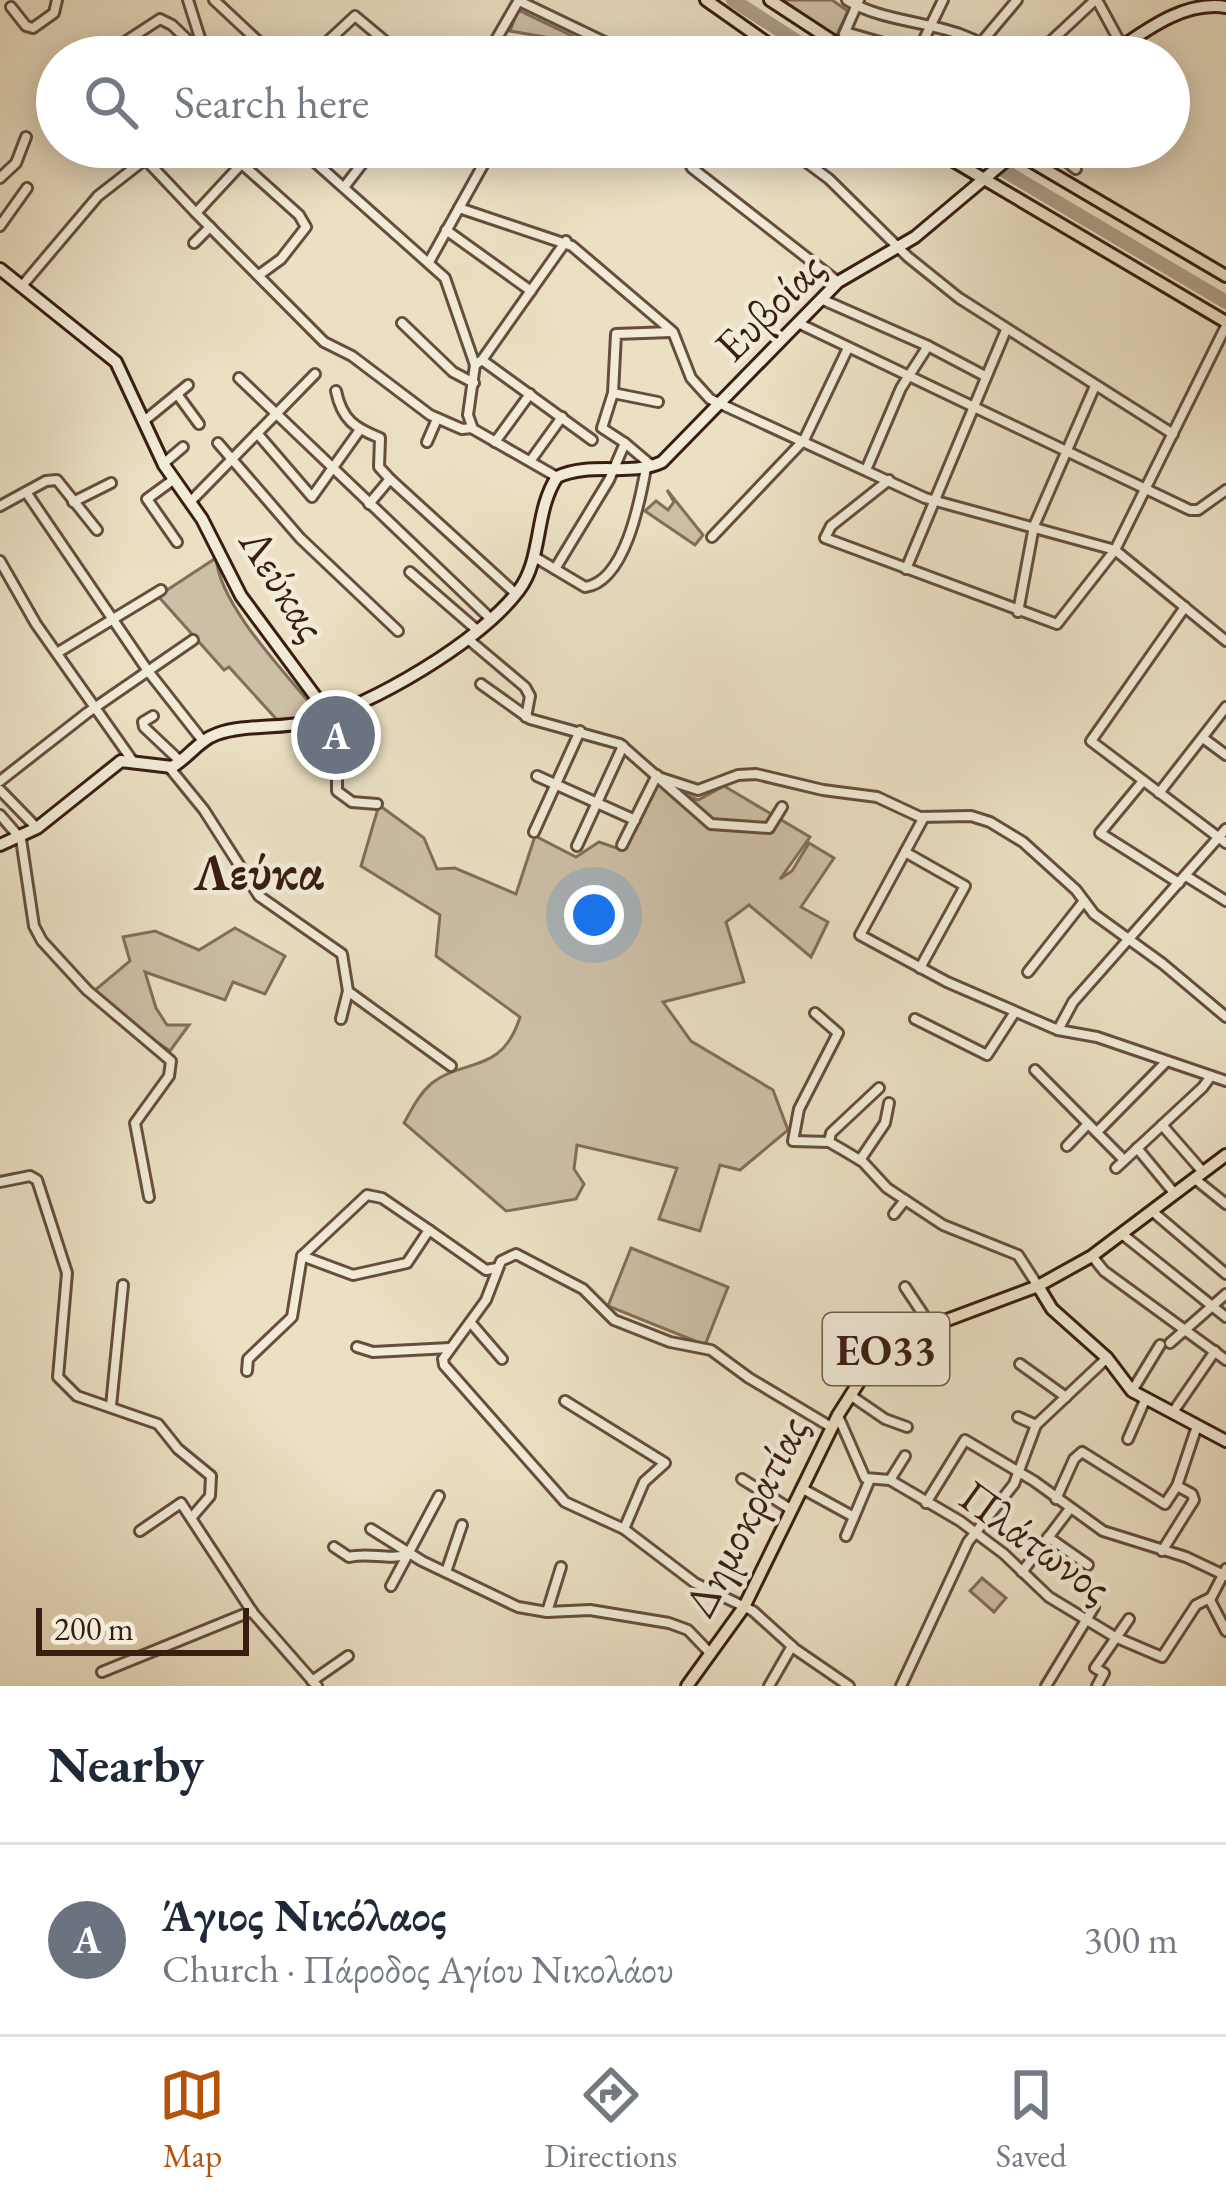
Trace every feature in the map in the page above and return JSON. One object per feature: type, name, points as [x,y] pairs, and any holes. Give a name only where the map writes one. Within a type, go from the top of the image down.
[{"type":"main road","points":[[706,0],[756,36]]},
{"type":"main road","points":[[770,0],[823,36]]},
{"type":"main road","points":[[1139,36],[1177,12],[1207,1],[1226,7]]},
{"type":"main road","points":[[967,168],[1226,324]]},
{"type":"main road","name":"Ευβοίας","points":[[650,467],[669,456],[838,281],[900,247],[998,168]]},
{"type":"main road","points":[[1043,168],[1226,276]]},
{"type":"main road","name":"Λεύκας","points":[[0,269],[111,356],[163,464],[190,502],[248,608],[309,685],[317,703],[317,719]]},
{"type":"main road","points":[[0,844],[37,828],[118,763],[175,764],[203,741],[226,732],[317,719],[386,689],[493,621],[516,594],[529,575],[543,506],[557,477],[578,470],[650,467]]},
{"type":"main road","points":[[309,685],[338,712]]},
{"type":"main road","name":"Δημοκρατίας","points":[[687,1686],[744,1607],[831,1427],[881,1352],[931,1326],[1038,1286],[1092,1256],[1226,1155]]},
{"type":"main road","points":[[1038,1286],[1052,1309],[1107,1358],[1132,1391],[1226,1441]]},
{"type":"street","points":[[11,7],[33,28],[54,13],[57,0]]},
{"type":"street","points":[[188,0],[197,36]]},
{"type":"street","points":[[214,0],[253,36]]},
{"type":"street","points":[[498,36],[519,0],[593,36]]},
{"type":"street","points":[[847,0],[962,36]]},
{"type":"street","points":[[925,36],[943,0]]},
{"type":"street","points":[[986,36],[1017,0]]},
{"type":"street","points":[[1057,36],[1096,0],[1116,36]]},
{"type":"street","points":[[843,36],[858,3]]},
{"type":"street","points":[[334,36],[355,16],[379,36]]},
{"type":"street","points":[[134,36],[160,19],[187,36]]},
{"type":"street","points":[[845,32],[858,36]]},
{"type":"street","points":[[0,178],[16,163],[26,137]]},
{"type":"street","points":[[20,288],[98,196],[135,168]]},
{"type":"street","points":[[154,168],[320,339],[352,356],[437,419],[462,430],[472,428]]},
{"type":"street","points":[[196,213],[238,168]]},
{"type":"street","points":[[247,168],[293,209],[306,227],[293,247],[259,274]]},
{"type":"street","points":[[322,168],[446,281],[479,363],[592,440]]},
{"type":"street","points":[[345,187],[360,168]]},
{"type":"street","points":[[429,262],[481,168]]},
{"type":"street","points":[[692,168],[838,281]]},
{"type":"street","points":[[814,168],[945,286],[1006,331],[1173,434]]},
{"type":"street","points":[[0,226],[27,188]]},
{"type":"street","points":[[459,208],[566,242],[673,332],[697,388],[721,404],[933,501],[1115,550],[1226,641]]},
{"type":"street","points":[[194,243],[210,227]]},
{"type":"street","points":[[446,230],[531,291]]},
{"type":"street","points":[[557,477],[472,428],[468,415],[479,363],[566,242]]},
{"type":"street","points":[[821,299],[986,376]]},
{"type":"street","points":[[401,323],[453,372],[475,384]]},
{"type":"street","points":[[798,323],[1193,511],[1226,490]]},
{"type":"street","points":[[889,480],[824,536],[1057,624],[1115,550],[1226,324]]},
{"type":"street","points":[[906,569],[1006,331]]},
{"type":"street","points":[[533,556],[591,587],[609,570],[630,534],[650,467],[602,428],[613,393],[616,334],[673,332]]},
{"type":"street","points":[[866,470],[908,377],[928,346]]},
{"type":"street","points":[[712,536],[804,440],[848,348]]},
{"type":"street","points":[[190,502],[315,374]]},
{"type":"street","points":[[239,378],[493,621]]},
{"type":"street","points":[[144,421],[188,385]]},
{"type":"street","points":[[1018,611],[1034,526],[1095,386]]},
{"type":"street","points":[[336,391],[344,416],[359,430],[380,438],[379,466],[390,479],[516,594]]},
{"type":"street","points":[[613,393],[658,402]]},
{"type":"street","points":[[177,394],[199,424]]},
{"type":"street","points":[[495,442],[530,394]]},
{"type":"street","points":[[531,460],[562,417]]},
{"type":"street","points":[[427,442],[437,419]]},
{"type":"street","points":[[257,433],[310,496],[359,430]]},
{"type":"street","points":[[218,443],[300,538],[398,631]]},
{"type":"street","points":[[555,569],[616,467],[625,443]]},
{"type":"street","points":[[163,464],[183,447]]},
{"type":"street","points":[[368,504],[390,479]]},
{"type":"street","points":[[0,506],[57,480],[98,530]]},
{"type":"street","points":[[173,480],[147,499],[177,542]]},
{"type":"street","points":[[73,502],[111,483]]},
{"type":"street","points":[[26,492],[148,671],[203,741]]},
{"type":"street","points":[[0,561],[133,760]]},
{"type":"street","points":[[410,572],[525,687],[530,696],[526,717]]},
{"type":"street","points":[[57,652],[161,590]]},
{"type":"street","points":[[1185,607],[1091,738],[1222,841]]},
{"type":"street","points":[[37,828],[0,785],[95,707],[193,640]]},
{"type":"street","points":[[481,684],[526,717],[623,746],[711,824],[769,828],[782,807]]},
{"type":"street","points":[[1159,793],[1226,707]]},
{"type":"street","points":[[338,712],[358,738],[338,778],[338,791],[352,802],[377,804]]},
{"type":"street","points":[[152,716],[143,722],[144,727],[175,764],[259,896],[342,954],[348,991],[341,1019]]},
{"type":"street","points":[[534,832],[580,730]]},
{"type":"street","points":[[1203,737],[1226,755]]},
{"type":"street","points":[[577,846],[623,746]]},
{"type":"street","points":[[658,776],[698,790],[753,773],[877,797],[924,817],[971,816],[990,822],[1018,838],[1094,914],[1226,1017]]},
{"type":"street","points":[[537,776],[635,820]]},
{"type":"street","points":[[622,845],[658,776]]},
{"type":"street","points":[[1143,782],[1100,833],[1226,901]]},
{"type":"street","points":[[0,815],[21,838],[34,926],[42,941],[87,990],[171,1061],[169,1076],[136,1124],[149,1197]]},
{"type":"street","points":[[924,817],[860,935],[920,968],[1058,1030],[1094,1036],[1226,1081]]},
{"type":"street","points":[[1058,1030],[1073,1002],[1222,841],[1226,829]]},
{"type":"street","points":[[905,852],[964,886],[920,968]]},
{"type":"street","points":[[1028,972],[1084,901]]},
{"type":"street","points":[[348,991],[451,1066]]},
{"type":"street","points":[[915,1019],[987,1055],[1015,1012]]},
{"type":"street","points":[[815,1013],[838,1033],[799,1109],[793,1141],[829,1142],[860,1160],[905,1200],[943,1225],[1018,1255],[1038,1286]]},
{"type":"street","points":[[1097,1132],[1166,1062]]},
{"type":"street","points":[[1035,1070],[1097,1132],[1120,1164],[1210,1076]]},
{"type":"street","points":[[829,1142],[831,1133],[879,1088]]},
{"type":"street","points":[[860,1160],[885,1123],[889,1103]]},
{"type":"street","points":[[1066,1147],[1088,1124]]},
{"type":"street","points":[[1162,1125],[1226,1204]]},
{"type":"street","points":[[1137,1148],[1175,1194]]},
{"type":"street","points":[[0,1182],[34,1177],[67,1274],[61,1383],[77,1396],[158,1424],[212,1478],[207,1501],[192,1517]]},
{"type":"street","points":[[247,1371],[248,1359],[292,1317],[302,1256],[367,1195],[382,1198],[486,1270],[497,1268]]},
{"type":"street","points":[[894,1214],[905,1200]]},
{"type":"street","points":[[1152,1211],[1226,1274]]},
{"type":"street","points":[[302,1256],[352,1275],[407,1263],[429,1230]]},
{"type":"street","points":[[1121,1233],[1226,1317]]},
{"type":"street","points":[[831,1427],[711,1350],[670,1342],[614,1320],[583,1288],[525,1256],[508,1255],[497,1268],[493,1289],[450,1348],[444,1365],[565,1502],[624,1529],[695,1583],[744,1607],[849,1686]]},
{"type":"street","points":[[1092,1256],[1104,1271],[1226,1360]]},
{"type":"street","points":[[112,1406],[123,1286]]},
{"type":"street","points":[[905,1286],[931,1326]]},
{"type":"street","points":[[1132,1391],[1165,1344],[1226,1294]]},
{"type":"street","points":[[470,1323],[502,1359]]},
{"type":"street","points":[[357,1347],[373,1352],[450,1348]]},
{"type":"street","points":[[1173,1412],[1215,1351]]},
{"type":"street","points":[[901,1686],[932,1612],[975,1531],[1019,1473],[1036,1425],[1107,1358]]},
{"type":"street","points":[[1020,1364],[1066,1397]]},
{"type":"street","points":[[849,1394],[885,1419],[907,1427]]},
{"type":"street","points":[[1128,1439],[1145,1400]]},
{"type":"street","points":[[565,1401],[665,1463],[644,1482],[624,1529]]},
{"type":"street","points":[[838,1415],[861,1474],[890,1480],[905,1456]]},
{"type":"street","points":[[1018,1417],[1036,1425]]},
{"type":"street","points":[[1056,1499],[1074,1459],[1082,1452],[1166,1504],[1198,1424]]},
{"type":"street","points":[[926,1504],[962,1442],[969,1442],[1103,1531],[1225,1573],[1210,1598],[1226,1631]]},
{"type":"street","points":[[742,1479],[792,1510]]},
{"type":"street","points":[[846,1536],[870,1479]]},
{"type":"street","name":"Πλάτωνος","points":[[890,1480],[975,1531],[1040,1591],[1115,1637],[1162,1657],[1196,1604],[1210,1598]]},
{"type":"street","points":[[1162,1551],[1194,1500],[1190,1492],[1177,1486]]},
{"type":"street","points":[[802,1489],[854,1517]]},
{"type":"street","points":[[391,1586],[439,1496]]},
{"type":"street","points":[[140,1531],[178,1503],[192,1517],[252,1611],[314,1683],[348,1656]]},
{"type":"street","points":[[1022,1572],[1069,1510]]},
{"type":"street","points":[[446,1572],[462,1525]]},
{"type":"street","points":[[371,1529],[410,1554],[518,1607],[547,1612],[590,1610],[670,1623],[688,1630],[712,1655]]},
{"type":"street","points":[[1048,1537],[1088,1565]]},
{"type":"street","points":[[334,1546],[349,1557],[370,1554],[393,1559],[410,1554]]},
{"type":"street","points":[[547,1612],[561,1567]]},
{"type":"street","points":[[1046,1686],[1094,1606]]},
{"type":"street","points":[[102,1672],[252,1611]]},
{"type":"street","points":[[1097,1686],[1104,1673],[1096,1668],[1129,1618]]},
{"type":"street","points":[[769,1686],[792,1646]]},
{"type":"shaded area","points":[[782,0],[832,0],[848,11],[835,36]]},
{"type":"shaded area","points":[[518,10],[572,36],[539,36],[510,31]]},
{"type":"shaded area","points":[[667,490],[703,535],[695,545],[645,511],[656,501],[668,510],[674,502]]},
{"type":"shaded area","points":[[216,558],[239,614],[308,701],[312,712],[306,717],[280,723],[229,667],[224,670],[158,596]]},
{"type":"shaded area","points":[[656,784],[698,800],[724,786],[810,837],[780,879],[792,871],[809,843],[834,858],[801,907],[828,922],[811,957],[749,905],[726,922],[744,982],[663,1002],[691,1041],[773,1090],[788,1130],[740,1170],[720,1165],[700,1231],[659,1219],[677,1168],[577,1145],[574,1169],[584,1184],[576,1199],[506,1211],[404,1123],[432,1083],[503,1048],[520,1017],[436,956],[440,915],[361,866],[379,805],[424,838],[437,869],[455,868],[516,894],[535,836],[576,857],[599,842],[622,850]]},
{"type":"shaded area","points":[[235,928],[285,956],[265,994],[233,982],[225,1000],[145,972],[156,1008],[167,1025],[189,1025],[170,1051],[94,991],[130,961],[123,937],[155,931],[199,950]]},
{"type":"shaded area","points":[[631,1248],[728,1287],[705,1345],[608,1306]]},
{"type":"shaded area","points":[[982,1578],[1006,1598],[994,1612],[970,1591]]},
{"type":"waterway","points":[[733,0],[789,36]]},
{"type":"waterway","points":[[999,168],[1226,302]]},
{"type":"place","name":"Άγιος Νικόλαος","points":[[336,735]]},
{"type":"district","name":"Λεύκα","points":[[259,871]]}]
